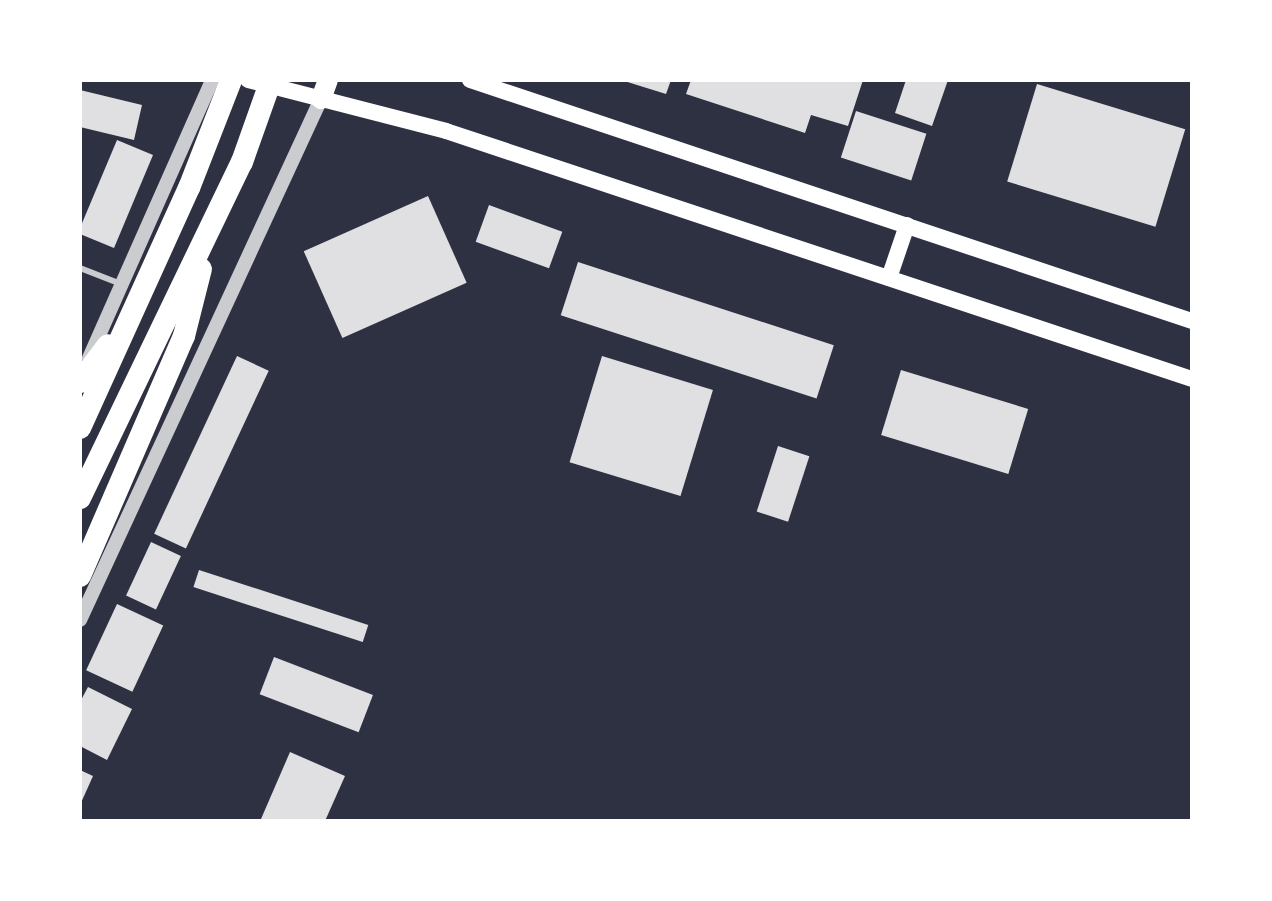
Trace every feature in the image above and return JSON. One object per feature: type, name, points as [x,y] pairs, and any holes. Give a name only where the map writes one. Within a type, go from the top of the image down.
[{"type":"highway","points":[[80,428],[133,312],[231,80]]},
{"type":"highway","points":[[80,498],[242,162],[271,80]]},
{"type":"highway","points":[[80,576],[184,336],[211,225]]},
{"type":"highway","points":[[80,380],[133,312]]},
{"type":"main road","points":[[248,80],[324,90],[1192,379]]},
{"type":"main road","points":[[470,80],[1192,321]]},
{"type":"main road","points":[[889,278],[907,225]]},
{"type":"street","points":[[80,380],[212,80]]},
{"type":"street","points":[[80,620],[324,90]]},
{"type":"lane","points":[[80,268],[122,284]]},
{"type":"building","points":[[621,80],[671,80],[666,94]]},
{"type":"building","points":[[691,80],[863,80],[848,126],[811,115],[805,133],[686,94]]},
{"type":"building","points":[[906,80],[948,80],[932,126],[895,113]]},
{"type":"building","points":[[1037,84],[1185,129],[1155,227],[1007,182]]},
{"type":"building","points":[[80,90],[142,105],[134,140],[80,127]]},
{"type":"building","points":[[856,111],[926,134],[911,180],[841,158]]},
{"type":"building","points":[[117,140],[153,155],[114,248],[80,234],[80,228]]},
{"type":"building","points":[[428,196],[467,283],[342,338],[304,251]]},
{"type":"building","points":[[489,205],[562,232],[549,268],[476,242]]},
{"type":"building","points":[[578,262],[834,345],[817,398],[561,315]]},
{"type":"building","points":[[237,356],[269,371],[186,548],[154,534]]},
{"type":"building","points":[[602,356],[713,390],[680,496],[570,462]]},
{"type":"building","points":[[901,370],[1028,409],[1008,474],[881,435]]},
{"type":"building","points":[[778,446],[809,456],[788,522],[757,512]]},
{"type":"building","points":[[151,542],[181,556],[156,609],[126,595]]},
{"type":"building","points":[[199,570],[368,625],[363,642],[193,587]]},
{"type":"building","points":[[117,604],[163,626],[132,692],[86,670]]},
{"type":"building","points":[[274,657],[373,695],[359,732],[260,694]]},
{"type":"building","points":[[88,687],[132,709],[107,760],[80,746],[80,702]]},
{"type":"building","points":[[290,752],[345,776],[325,821],[261,819]]},
{"type":"building","points":[[80,770],[93,776],[80,805]]}]
